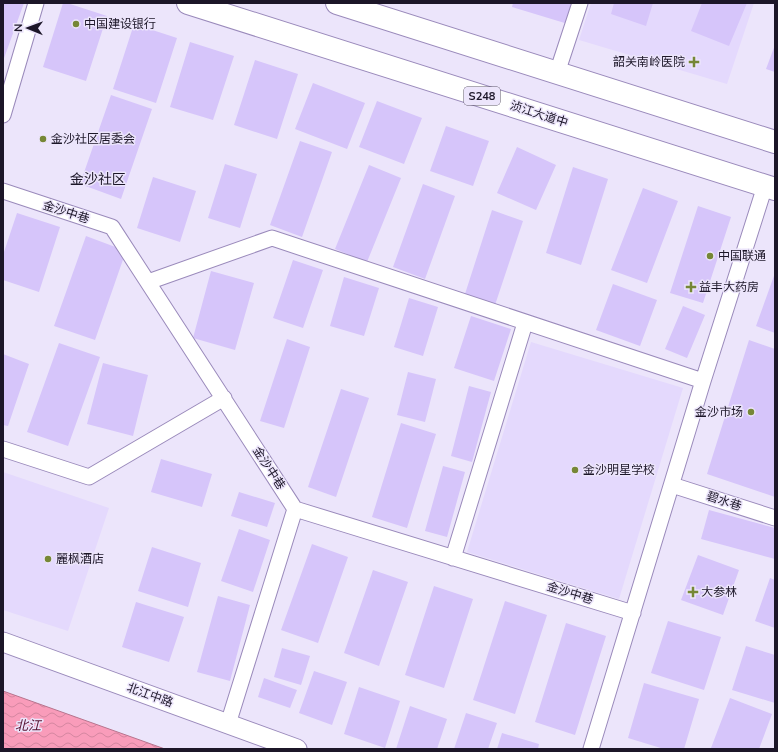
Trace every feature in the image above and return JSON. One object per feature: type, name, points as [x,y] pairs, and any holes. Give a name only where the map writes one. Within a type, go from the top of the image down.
[{"type":"main road","name":"浈江大道中","points":[[188,3],[770,187]]},
{"type":"main road","points":[[337,3],[775,142]]},
{"type":"street","points":[[3,115],[36,3]]},
{"type":"street","points":[[557,73],[580,3]]},
{"type":"street","points":[[591,749],[703,382],[770,187]]},
{"type":"street","name":"金沙中巷","points":[[3,191],[112,227],[295,510],[633,613]]},
{"type":"street","points":[[148,282],[272,238],[703,382]]},
{"type":"street","points":[[453,558],[525,323]]},
{"type":"street","points":[[3,449],[88,477],[224,398]]},
{"type":"street","name":"碧水巷","points":[[672,485],[775,518]]},
{"type":"street","points":[[228,724],[295,510]]},
{"type":"street","name":"北江中路","points":[[3,642],[297,749]]},
{"type":"shaded area","name":"韶关南岭医院","points":[[591,3],[754,3],[727,84],[579,40]]},
{"type":"shaded area","name":"金沙明星学校","points":[[531,342],[683,388],[619,599],[467,552]]},
{"type":"shaded area","name":"麗枫酒店","points":[[3,472],[109,508],[68,631],[3,610]]},
{"type":"water","name":"北江","points":[[3,691],[165,749],[3,749]]},
{"type":"building","points":[[3,3],[24,3],[3,61]]},
{"type":"building","points":[[63,3],[107,16],[86,81],[43,67]]},
{"type":"building","points":[[513,3],[574,3],[568,24],[512,7]]},
{"type":"building","points":[[614,3],[653,3],[646,26],[611,14]]},
{"type":"building","points":[[702,3],[747,3],[729,46],[691,31]]},
{"type":"building","points":[[134,24],[177,38],[156,103],[113,89]]},
{"type":"building","points":[[190,42],[234,56],[213,120],[170,107]]},
{"type":"building","points":[[775,45],[775,72],[766,69]]},
{"type":"building","points":[[255,60],[298,74],[277,139],[234,125]]},
{"type":"building","points":[[313,83],[365,103],[347,149],[295,129]]},
{"type":"building","points":[[111,95],[152,109],[121,199],[80,184]]},
{"type":"building","points":[[377,101],[422,118],[404,164],[359,147]]},
{"type":"building","points":[[446,126],[489,141],[473,186],[430,171]]},
{"type":"building","points":[[300,141],[332,152],[302,237],[270,225]]},
{"type":"building","points":[[517,147],[556,165],[536,210],[497,193]]},
{"type":"building","points":[[225,164],[257,174],[240,228],[208,218]]},
{"type":"building","points":[[369,165],[401,178],[367,262],[335,249]]},
{"type":"building","points":[[573,167],[608,179],[581,265],[546,253]]},
{"type":"building","points":[[153,177],[196,191],[180,242],[137,228]]},
{"type":"building","points":[[423,184],[455,196],[425,279],[393,267]]},
{"type":"building","points":[[643,188],[678,201],[647,283],[611,270]]},
{"type":"building","points":[[698,206],[731,217],[703,303],[670,293]]},
{"type":"building","points":[[492,210],[523,221],[495,305],[465,294]]},
{"type":"building","points":[[17,213],[60,227],[39,292],[3,280],[3,255]]},
{"type":"building","points":[[86,236],[126,251],[95,340],[54,326]]},
{"type":"building","points":[[293,260],[323,270],[303,328],[273,318]]},
{"type":"building","points":[[211,271],[254,283],[235,350],[193,338]]},
{"type":"building","points":[[775,273],[775,333],[756,326]]},
{"type":"building","points":[[344,277],[379,288],[364,336],[330,326]]},
{"type":"building","points":[[613,284],[657,300],[640,346],[596,330]]},
{"type":"building","points":[[409,298],[438,307],[423,356],[394,347]]},
{"type":"building","points":[[683,306],[705,315],[687,358],[665,349]]},
{"type":"building","points":[[471,316],[511,329],[494,381],[454,368]]},
{"type":"building","points":[[287,339],[310,347],[284,428],[260,421]]},
{"type":"building","name":"金沙市场","points":[[749,340],[775,349],[775,497],[707,474]]},
{"type":"building","points":[[59,343],[100,357],[68,446],[27,432]]},
{"type":"building","points":[[3,354],[29,364],[8,426],[3,425]]},
{"type":"building","points":[[103,363],[148,375],[133,436],[87,424]]},
{"type":"building","points":[[408,372],[436,379],[425,422],[397,415]]},
{"type":"building","points":[[469,386],[491,392],[472,462],[451,456]]},
{"type":"building","points":[[341,389],[369,398],[336,497],[308,487]]},
{"type":"building","points":[[401,423],[436,434],[407,528],[372,517]]},
{"type":"building","points":[[161,459],[212,474],[202,507],[151,492]]},
{"type":"building","points":[[443,466],[465,472],[447,537],[425,531]]},
{"type":"building","points":[[239,492],[275,503],[267,527],[231,516]]},
{"type":"building","points":[[709,510],[775,528],[775,559],[701,539]]},
{"type":"building","points":[[239,529],[270,540],[253,592],[221,581]]},
{"type":"building","points":[[312,544],[348,557],[318,643],[281,630]]},
{"type":"building","points":[[152,547],[201,563],[188,607],[138,591]]},
{"type":"building","points":[[698,555],[739,570],[723,615],[681,600]]},
{"type":"building","points":[[373,570],[408,582],[379,666],[344,653]]},
{"type":"building","points":[[770,578],[775,580],[775,628],[755,621]]},
{"type":"building","points":[[434,586],[473,599],[444,688],[405,675]]},
{"type":"building","points":[[218,596],[250,605],[230,681],[197,672]]},
{"type":"building","points":[[505,601],[547,615],[515,714],[473,700]]},
{"type":"building","points":[[136,602],[184,617],[169,662],[122,647]]},
{"type":"building","points":[[668,621],[721,637],[704,690],[651,673]]},
{"type":"building","points":[[566,623],[606,636],[575,735],[535,722]]},
{"type":"building","points":[[746,646],[775,655],[775,703],[732,690]]},
{"type":"building","points":[[282,648],[310,656],[301,685],[274,677]]},
{"type":"building","points":[[314,671],[347,682],[332,725],[299,713]]},
{"type":"building","points":[[264,678],[297,690],[290,708],[258,697]]},
{"type":"building","points":[[644,683],[699,699],[684,749],[664,749],[628,738]]},
{"type":"building","points":[[359,687],[400,701],[385,748],[344,734]]},
{"type":"building","points":[[730,698],[772,714],[759,749],[711,748]]},
{"type":"building","points":[[410,706],[447,719],[437,749],[396,749]]},
{"type":"building","points":[[466,713],[497,723],[488,749],[454,749]]},
{"type":"building","points":[[502,733],[539,744],[538,749],[497,749]]},
{"type":"place","name":"中国建设银行","points":[[76,24]]},
{"type":"place","name":"韶关南岭医院","points":[[694,62]]},
{"type":"place","name":"金沙社区居委会","points":[[43,139]]},
{"type":"place","name":"中国联通","points":[[710,256]]},
{"type":"place","name":"益丰大药房","points":[[691,287]]},
{"type":"place","name":"金沙市场","points":[[751,412]]},
{"type":"place","name":"金沙明星学校","points":[[575,470]]},
{"type":"place","name":"麗枫酒店","points":[[48,559]]},
{"type":"place","name":"大参林","points":[[693,592]]},
{"type":"district","name":"金沙社区","points":[[98,179]]}]
